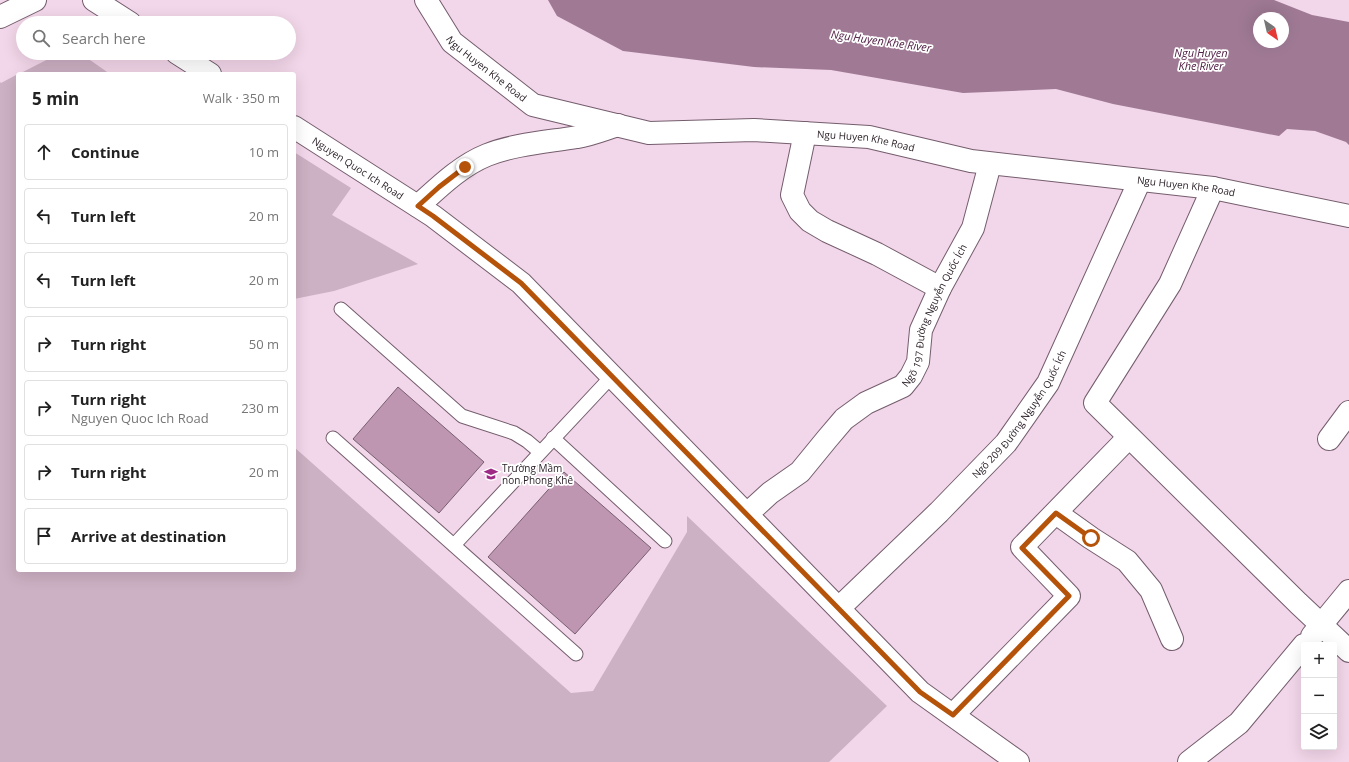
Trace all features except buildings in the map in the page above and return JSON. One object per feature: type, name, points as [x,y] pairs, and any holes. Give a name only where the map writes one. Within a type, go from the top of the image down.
[{"type":"street","points":[[0,17],[35,0]]},
{"type":"street","points":[[94,0],[119,16]]},
{"type":"street","name":"Ngu Huyen Khe Road","points":[[426,0],[452,42],[533,106],[649,133],[754,130],[869,137],[971,161],[1213,188],[1349,216]]},
{"type":"street","points":[[188,60],[207,72]]},
{"type":"street","points":[[418,206],[439,187],[465,167],[486,156],[506,148],[579,137],[618,125]]},
{"type":"street","name":"Nguyen Quoc Ich Road","points":[[296,128],[433,216],[521,283],[920,692],[1018,762]]},
{"type":"street","points":[[805,133],[792,195],[800,211],[810,221],[827,231],[877,254],[940,288]]},
{"type":"street","name":"Ngõ 197 Đường Nguyễn Quốc Ích","points":[[747,514],[770,493],[800,472],[844,419],[866,403],[903,386],[911,376],[918,362],[922,330],[940,288],[973,228],[990,164]]},
{"type":"street","name":"Ngõ 209 Đường Nguyễn Quốc Ích","points":[[839,608],[939,512],[1006,443],[1040,395],[1048,383],[1140,180]]},
{"type":"street","points":[[1213,188],[1170,284],[1095,403],[1349,651]]},
{"type":"street","points":[[1328,439],[1349,412]]},
{"type":"street","points":[[953,715],[1069,596],[1022,548],[1129,437]]},
{"type":"street","points":[[1056,513],[1127,561],[1150,590],[1172,639]]},
{"type":"street","points":[[1307,642],[1349,591]]},
{"type":"street","points":[[1189,762],[1239,723],[1301,649]]},
{"type":"lane","points":[[341,309],[462,416],[514,433],[527,441],[540,452]]},
{"type":"lane","points":[[454,545],[612,376]]},
{"type":"lane","points":[[333,438],[576,654]]},
{"type":"lane","points":[[553,438],[665,542]]},
{"type":"shaded area","points":[[46,60],[90,60],[107,72],[23,72]]},
{"type":"shaded area","points":[[16,75],[16,572],[296,572],[296,449],[571,693],[593,691],[687,532],[687,516],[887,706],[829,762],[0,762],[0,82],[1,83]]},
{"type":"shaded area","points":[[296,153],[351,188],[332,215],[418,264],[334,291],[296,299]]},
{"type":"water","name":"Ngu Huyen Khe River","points":[[548,0],[1274,0],[1312,15],[1349,22],[1349,145],[1346,142],[1315,131],[1287,129],[1279,136],[1113,104],[1056,89],[963,93],[831,70],[754,67],[623,51],[557,16]]},
{"type":"place","name":"Trường Mầm non Phong Khê","points":[[491,474]]},
{"type":"route","points":[[465,167],[439,187],[418,206],[521,283],[920,692],[953,715],[1069,596],[1022,548],[1056,513],[1091,538]]}]
